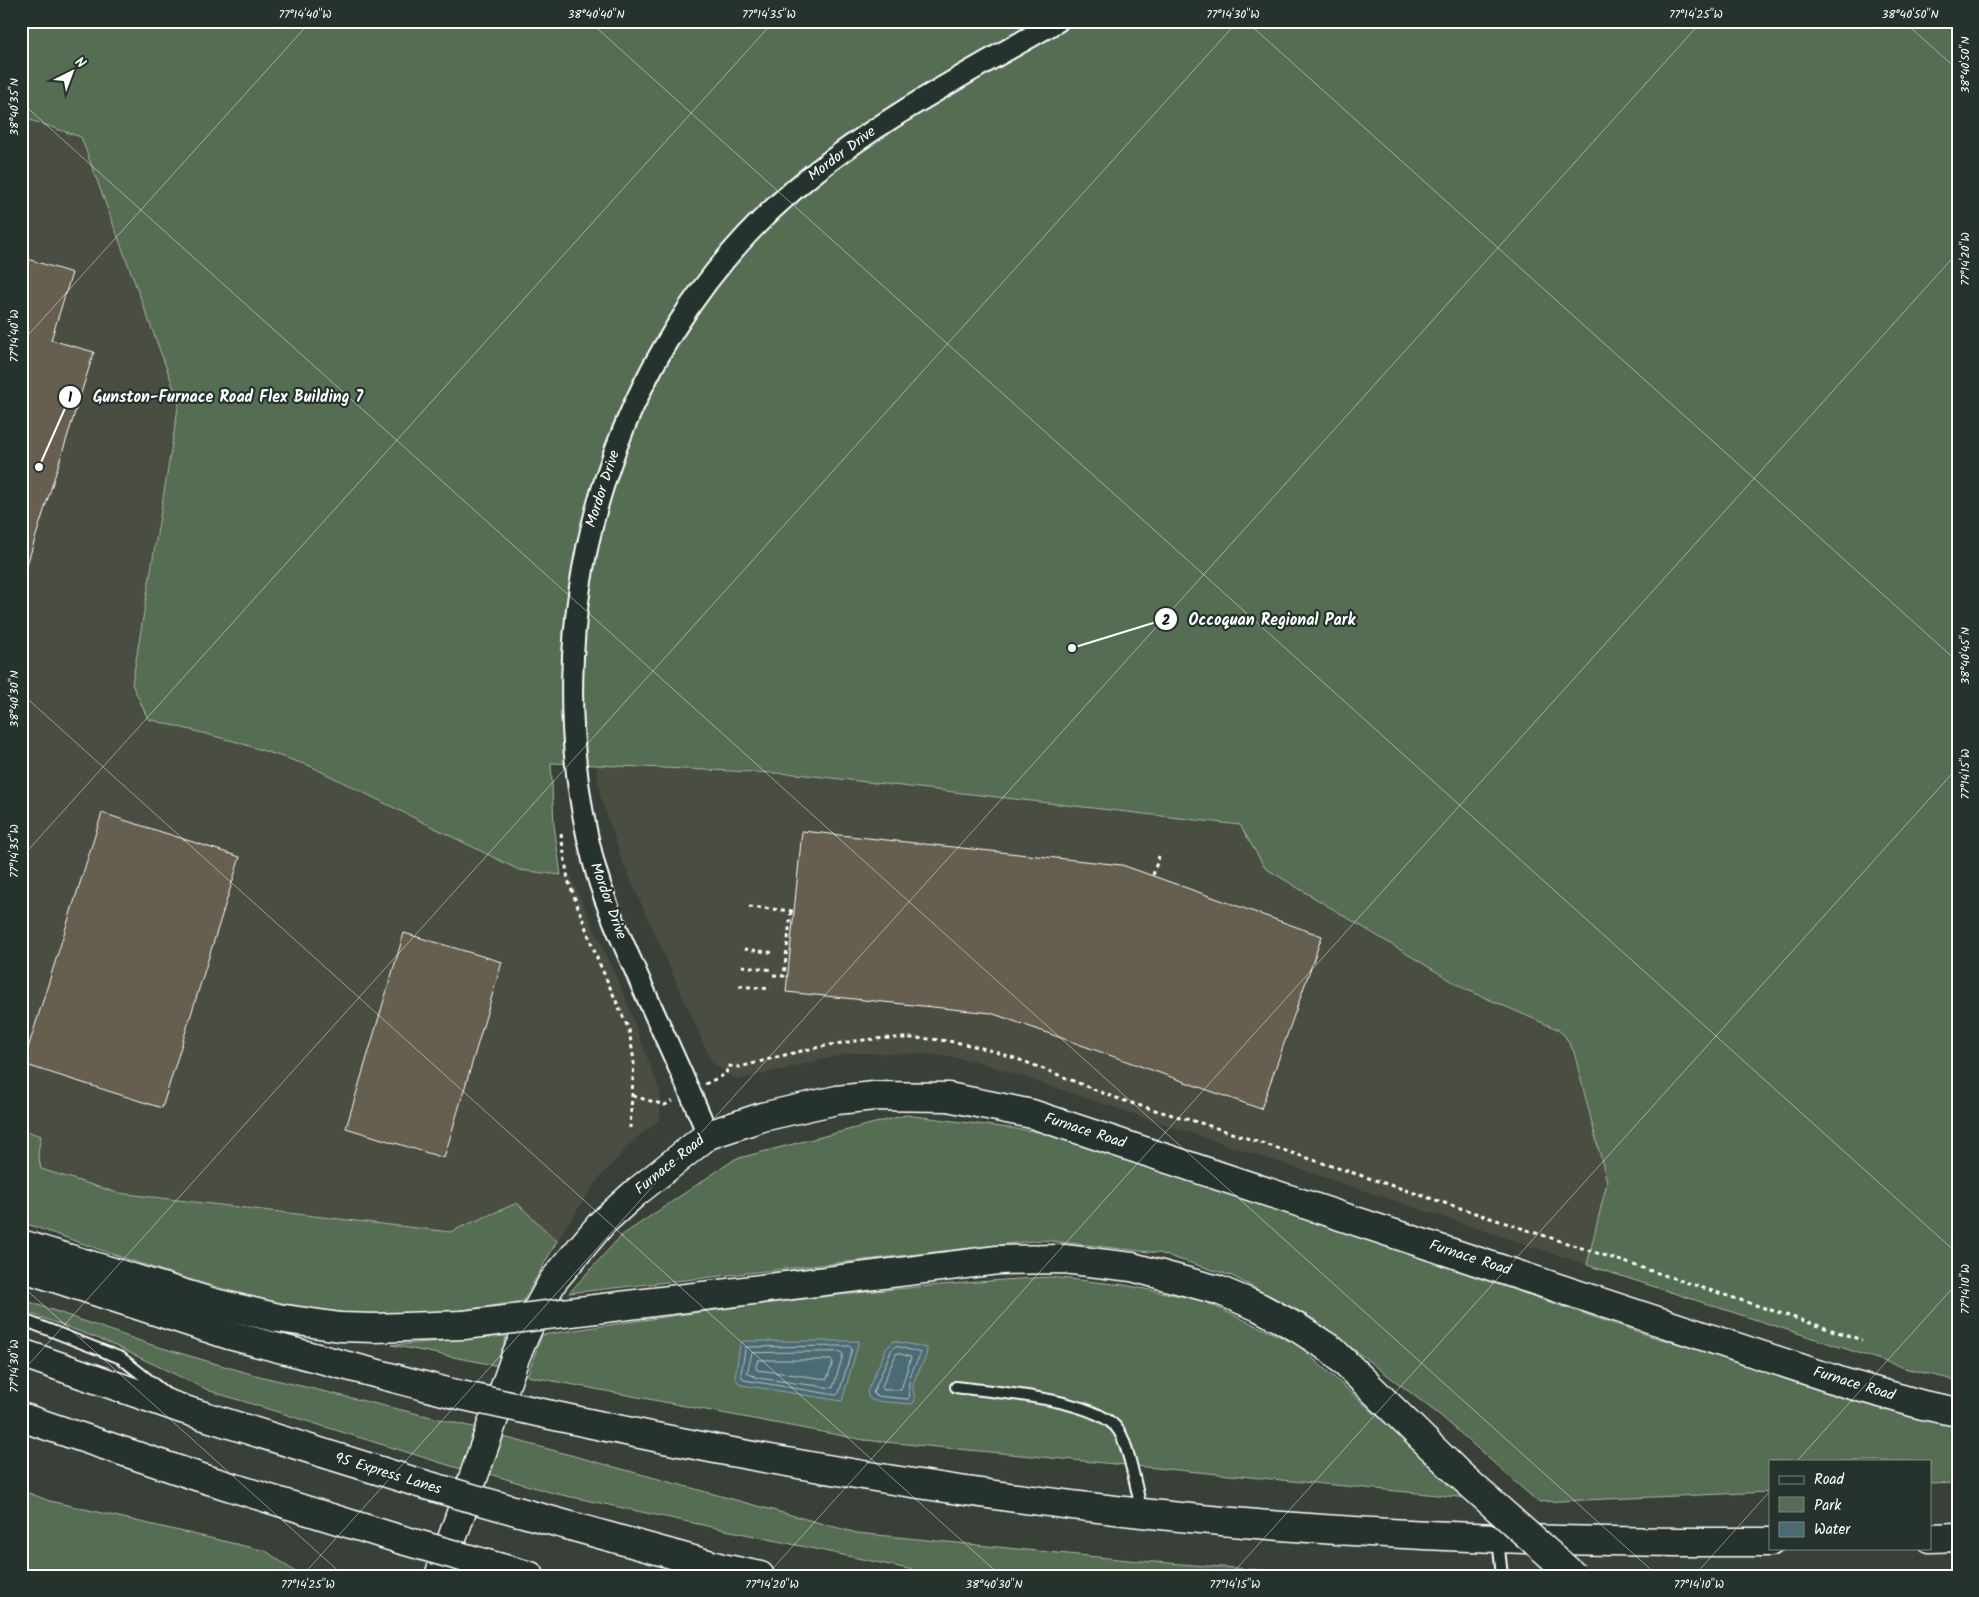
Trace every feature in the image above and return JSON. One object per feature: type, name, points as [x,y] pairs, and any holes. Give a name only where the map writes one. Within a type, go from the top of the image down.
[{"type":"main road","name":"Furnace Road","points":[[439,1576],[516,1355],[533,1317],[553,1282],[602,1224],[634,1194],[708,1134],[753,1119],[837,1100],[911,1095],[982,1102],[1082,1129],[1845,1383],[1922,1405],[1958,1412]]},
{"type":"main road","points":[[21,1244],[214,1303],[278,1318],[340,1327],[374,1328],[464,1325],[998,1260],[1064,1259],[1132,1267],[1179,1278],[1218,1290],[1259,1307],[1298,1328],[1332,1350],[1460,1475],[1574,1576]]},
{"type":"main road","points":[[21,1267],[229,1335],[452,1393],[688,1445],[855,1475],[1142,1513],[1287,1526],[1498,1539],[1769,1542]]},
{"type":"main road","name":"95 Express Lanes","points":[[21,1353],[185,1410],[419,1483],[722,1568],[760,1576]]},
{"type":"main road","points":[[21,1417],[208,1480],[399,1539],[530,1576]]},
{"type":"main road","points":[[1932,1538],[1958,1537]]},
{"type":"street","name":"Mordor Drive","points":[[708,1134],[608,906],[593,859],[580,799],[570,700],[572,649],[578,591],[588,537],[606,474],[626,420],[659,356],[684,315],[719,268],[758,224],[792,191],[860,138],[1058,21]]},
{"type":"lane","points":[[21,1319],[122,1358],[185,1410]]},
{"type":"lane","points":[[956,1387],[1059,1402],[1105,1417],[1122,1436],[1142,1513]]},
{"type":"lane","points":[[1498,1539],[1502,1576]]},
{"type":"path","points":[[561,834],[568,880],[597,958],[627,1022],[634,1061],[630,1128]]},
{"type":"path","points":[[1153,875],[1159,856]]},
{"type":"path","points":[[742,966],[784,976],[792,911],[749,907]]},
{"type":"path","points":[[744,949],[775,953]]},
{"type":"path","points":[[740,986],[771,989]]},
{"type":"path","points":[[726,1074],[728,1066],[740,1067],[808,1049],[854,1040],[920,1038],[986,1048],[1008,1054],[1104,1094],[1204,1124],[1862,1340]]},
{"type":"path","points":[[633,1096],[665,1105]]},
{"type":"shaded area","points":[[21,117],[81,137],[179,402],[132,684],[148,719],[237,742],[310,766],[519,870],[571,877],[625,997],[660,1092],[660,1119],[634,1140],[596,1182],[557,1241],[516,1203],[450,1232],[118,1193],[41,1169],[38,1153],[41,1136],[21,1129]]},
{"type":"shaded area","points":[[596,765],[797,774],[1240,825],[1265,868],[1465,989],[1557,1029],[1565,1035],[1574,1052],[1607,1182],[1587,1265],[975,1061],[929,1054],[850,1053],[738,1080],[712,1063],[621,858],[601,798]]},
{"type":"green space","points":[[21,21],[1958,21],[1958,1381],[1908,1369],[1587,1265],[1607,1182],[1574,1052],[1565,1036],[1557,1029],[1465,989],[1265,868],[1240,825],[797,774],[551,763],[554,825],[561,875],[519,870],[310,766],[237,742],[148,719],[132,684],[179,402],[81,137],[21,117]]},
{"type":"green space","points":[[906,1115],[1049,1133],[1653,1337],[1958,1418],[1958,1483],[1932,1484],[1932,1460],[1769,1460],[1769,1492],[1538,1502],[1441,1416],[1314,1319],[1232,1276],[1159,1253],[1042,1240],[569,1293],[621,1236],[735,1159]]},
{"type":"green space","points":[[21,1129],[41,1136],[38,1153],[41,1169],[118,1193],[450,1232],[517,1203],[557,1241],[523,1301],[446,1312],[399,1315],[351,1313],[303,1307],[255,1297],[159,1270],[21,1222]]},
{"type":"green space","points":[[1050,1277],[1124,1285],[1201,1300],[1298,1345],[1469,1498],[864,1440],[527,1376],[542,1335],[795,1300],[986,1281]]},
{"type":"green space","points":[[21,1299],[149,1344],[251,1374],[477,1428],[464,1470],[210,1391],[105,1341],[21,1310]]},
{"type":"green space","points":[[506,1336],[499,1366],[392,1345]]},
{"type":"green space","points":[[504,1437],[857,1533],[1128,1560],[1341,1576],[941,1576],[553,1493],[486,1473]]},
{"type":"green space","points":[[21,1490],[50,1501],[266,1551],[301,1576],[21,1576]]},
{"type":"water","points":[[743,1341],[859,1341],[842,1401],[741,1385],[735,1378],[740,1345]]},
{"type":"water","points":[[894,1341],[927,1348],[926,1356],[913,1385],[915,1401],[911,1404],[874,1401],[869,1398],[867,1392],[886,1349]]},
{"type":"building","points":[[21,257],[72,273],[51,340],[94,352],[25,571],[21,571]]},
{"type":"building","points":[[102,813],[240,857],[162,1108],[23,1064]]},
{"type":"building","points":[[802,831],[1122,865],[1322,936],[1261,1109],[991,1013],[786,992]]},
{"type":"building","points":[[404,933],[502,962],[444,1158],[346,1128]]},
{"type":"place","name":"Gunston-Furnace Road Flex Building 7","points":[[39,467]]},
{"type":"place","name":"Occoquan Regional Park","points":[[1072,648]]}]
